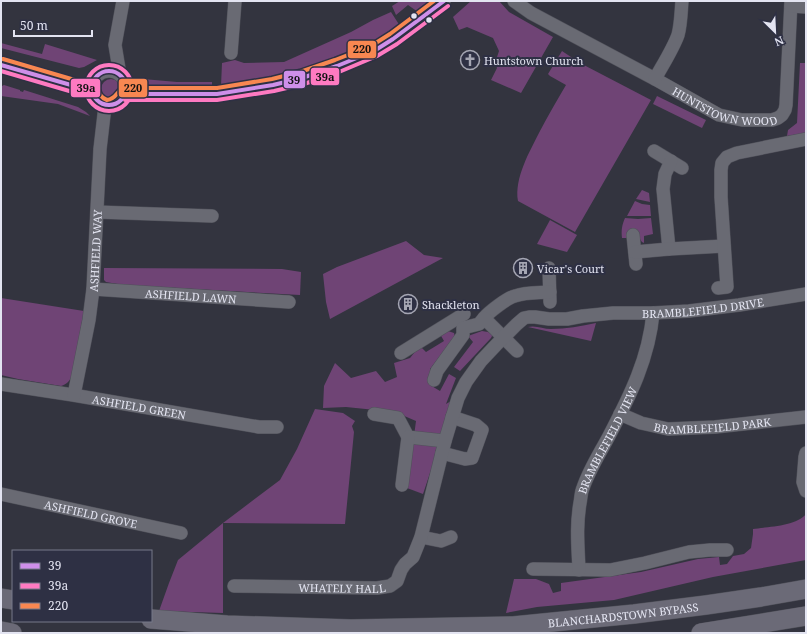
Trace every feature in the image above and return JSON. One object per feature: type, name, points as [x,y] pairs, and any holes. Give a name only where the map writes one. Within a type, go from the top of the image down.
[{"type":"highway","name":"BLANCHARDSTOWN BYPASS","points":[[152,619],[227,625],[351,629],[513,626],[706,605],[806,589]]},
{"type":"highway","points":[[1,598],[12,600]]},
{"type":"highway","points":[[701,633],[806,616]]},
{"type":"highway","points":[[768,633],[806,628]]},
{"type":"highway","points":[[1,631],[12,633]]},
{"type":"street","points":[[105,71],[115,46],[123,1]]},
{"type":"street","points":[[231,53],[235,1]]},
{"type":"street","points":[[125,94],[217,94],[273,85],[302,78],[374,51],[393,40],[444,1]]},
{"type":"street","name":"HUNTSTOWN WOOD","points":[[514,1],[537,17],[655,79],[719,115],[742,120],[767,121],[778,118],[785,110],[791,3],[806,6]]},
{"type":"street","points":[[655,79],[678,35],[681,20],[682,1]]},
{"type":"street","points":[[115,46],[120,75],[126,84],[125,94],[120,102],[110,106],[105,106],[97,101],[91,88],[95,77],[105,71],[111,71],[120,75]]},
{"type":"street","points":[[1,65],[85,90],[91,88]]},
{"type":"street","name":"ASHFIELD WAY","points":[[74,395],[89,320],[93,289],[100,139],[105,106]]},
{"type":"street","points":[[718,288],[727,288],[720,187],[722,163],[727,157],[737,153],[806,139]]},
{"type":"street","points":[[654,152],[677,165],[666,174],[663,189],[669,249]]},
{"type":"street","points":[[96,212],[212,216]]},
{"type":"street","points":[[633,236],[636,258],[669,249],[724,246]]},
{"type":"street","points":[[451,322],[463,328],[479,324],[488,313],[514,296],[524,294],[550,297],[550,268]]},
{"type":"street","name":"ASHFIELD LAWN","points":[[93,289],[289,302]]},
{"type":"street","name":"BRAMBLEFIELD DRIVE","points":[[421,537],[458,398],[466,382],[481,361],[524,318],[535,317],[549,320],[613,313],[689,311],[739,306],[806,294]]},
{"type":"street","name":"BRAMBLEFIELD VIEW","points":[[579,570],[577,532],[583,489],[639,374],[650,332],[653,313]]},
{"type":"street","points":[[401,353],[464,314]]},
{"type":"street","points":[[484,318],[517,351]]},
{"type":"street","points":[[434,380],[437,371],[463,335],[463,328]]},
{"type":"street","name":"ASHFIELD GREEN","points":[[1,384],[259,427],[277,427]]},
{"type":"street","points":[[374,414],[398,418],[408,437],[402,485]]},
{"type":"street","name":"BRAMBLEFIELD PARK","points":[[620,414],[654,427],[673,429],[722,427],[806,417]]},
{"type":"street","points":[[408,437],[444,447],[465,459],[472,458],[482,430],[476,425],[452,417]]},
{"type":"street","points":[[806,453],[803,482],[806,491]]},
{"type":"street","name":"ASHFIELD GROVE","points":[[1,494],[181,533]]},
{"type":"street","points":[[421,537],[441,541],[451,537]]},
{"type":"street","name":"WHATELY HALL","points":[[234,586],[377,588],[390,586],[397,581],[405,564],[413,557],[421,537]]},
{"type":"street","points":[[533,569],[548,576],[579,570],[610,570],[688,552],[727,550]]},
{"type":"shaded area","points":[[400,1],[433,1],[418,12],[408,5],[396,15],[392,6]]},
{"type":"shaded area","points":[[471,1],[499,1],[509,12],[553,37],[521,93],[491,80],[497,68],[495,63],[499,51],[493,38],[467,27],[459,30],[453,17]]},
{"type":"shaded area","points":[[391,12],[400,26],[367,45],[308,69],[265,79],[221,86],[222,63],[235,60],[244,63],[284,62]]},
{"type":"shaded area","points":[[1,43],[42,54],[45,44],[97,60],[79,68],[1,48]]},
{"type":"shaded area","points":[[562,51],[580,63],[651,100],[575,232],[518,201],[517,192],[518,183],[528,156],[540,131],[566,85],[548,74]]},
{"type":"shaded area","points":[[800,63],[806,63],[806,133],[787,136],[788,130],[797,123]]},
{"type":"shaded area","points":[[111,79],[118,82],[121,89],[118,96],[111,99],[104,96],[101,89],[104,82]]},
{"type":"shaded area","points":[[143,79],[177,82],[212,82],[212,88],[178,88],[143,84]]},
{"type":"shaded area","points":[[4,85],[23,92],[24,90],[78,107],[90,116],[58,104],[1,96],[2,86]]},
{"type":"shaded area","points":[[657,96],[706,120],[702,128],[653,104]]},
{"type":"shaded area","points":[[642,190],[649,193],[650,202],[636,199]]},
{"type":"shaded area","points":[[635,201],[650,205],[651,216],[627,216]]},
{"type":"shaded area","points":[[625,218],[651,218],[653,234],[644,236],[644,243],[639,238],[622,238],[622,228]]},
{"type":"shaded area","points":[[550,220],[577,235],[567,252],[537,244]]},
{"type":"shaded area","points":[[406,241],[424,255],[443,258],[330,319],[326,302],[323,274],[337,267]]},
{"type":"shaded area","points":[[104,268],[282,269],[301,272],[300,295],[123,285],[106,282],[104,280]]},
{"type":"shaded area","points":[[1,298],[84,311],[72,375],[67,383],[61,386],[1,375]]},
{"type":"shaded area","points":[[596,323],[591,341],[528,327],[534,326],[557,329]]},
{"type":"shaded area","points":[[448,331],[454,333],[455,337],[430,369],[430,385],[440,391],[449,374],[456,378],[446,404],[451,401],[442,437],[423,494],[407,488],[416,421],[395,412],[346,407],[323,408],[324,386],[335,363],[351,378],[376,371],[385,382],[397,377],[394,363],[410,358],[418,348],[421,347],[426,352],[444,341],[440,334]]},
{"type":"shaded area","points":[[482,331],[493,334],[460,371],[454,367],[473,342],[468,336]]},
{"type":"shaded area","points":[[315,409],[343,413],[355,421],[352,426],[354,432],[345,524],[223,523],[280,480],[297,449]]},
{"type":"shaded area","points":[[806,514],[806,560],[713,577],[614,600],[537,607],[506,613],[514,579],[536,579],[549,584],[553,593],[561,591],[561,583],[641,572],[698,559],[719,557],[720,565],[727,564],[733,556],[744,554],[751,548],[753,529],[774,527],[789,523],[802,518]]},
{"type":"shaded area","points":[[223,523],[223,613],[159,611],[178,560]]},
{"type":"transit line","name":"220","points":[[3,59],[85,83],[93,82],[97,86],[101,96],[107,100],[115,97],[119,91],[124,88],[217,88],[272,79],[300,72],[371,46],[390,34],[434,1]]},
{"type":"transit line","name":"39","points":[[125,94],[217,94],[273,85],[302,78],[374,51],[393,39],[444,1]]},
{"type":"transit line","name":"39a","points":[[125,100],[217,100],[274,91],[304,84],[339,72],[377,56],[397,44],[448,6]]},
{"type":"transit line","name":"39","points":[[1,65],[85,89],[91,88]]},
{"type":"transit line","name":"39a","points":[[114,65],[126,71],[131,79],[132,88],[131,97],[126,105],[118,110],[104,111],[92,105],[87,97],[86,83],[92,71],[100,66],[114,65]]},
{"type":"transit line","name":"39a","points":[[1,71],[83,95],[92,94]]},
{"type":"transit line","name":"39","points":[[106,71],[112,71],[116,72],[123,78],[126,88],[125,95],[119,102],[112,105],[106,105],[102,104],[95,98],[92,91],[92,85],[93,81],[99,74],[106,71]]},
{"type":"place","name":"Huntstown Church","points":[[470,60]]},
{"type":"place","name":"Vicar's Court","points":[[523,268]]},
{"type":"place","name":"Shackleton","points":[[408,304]]}]
